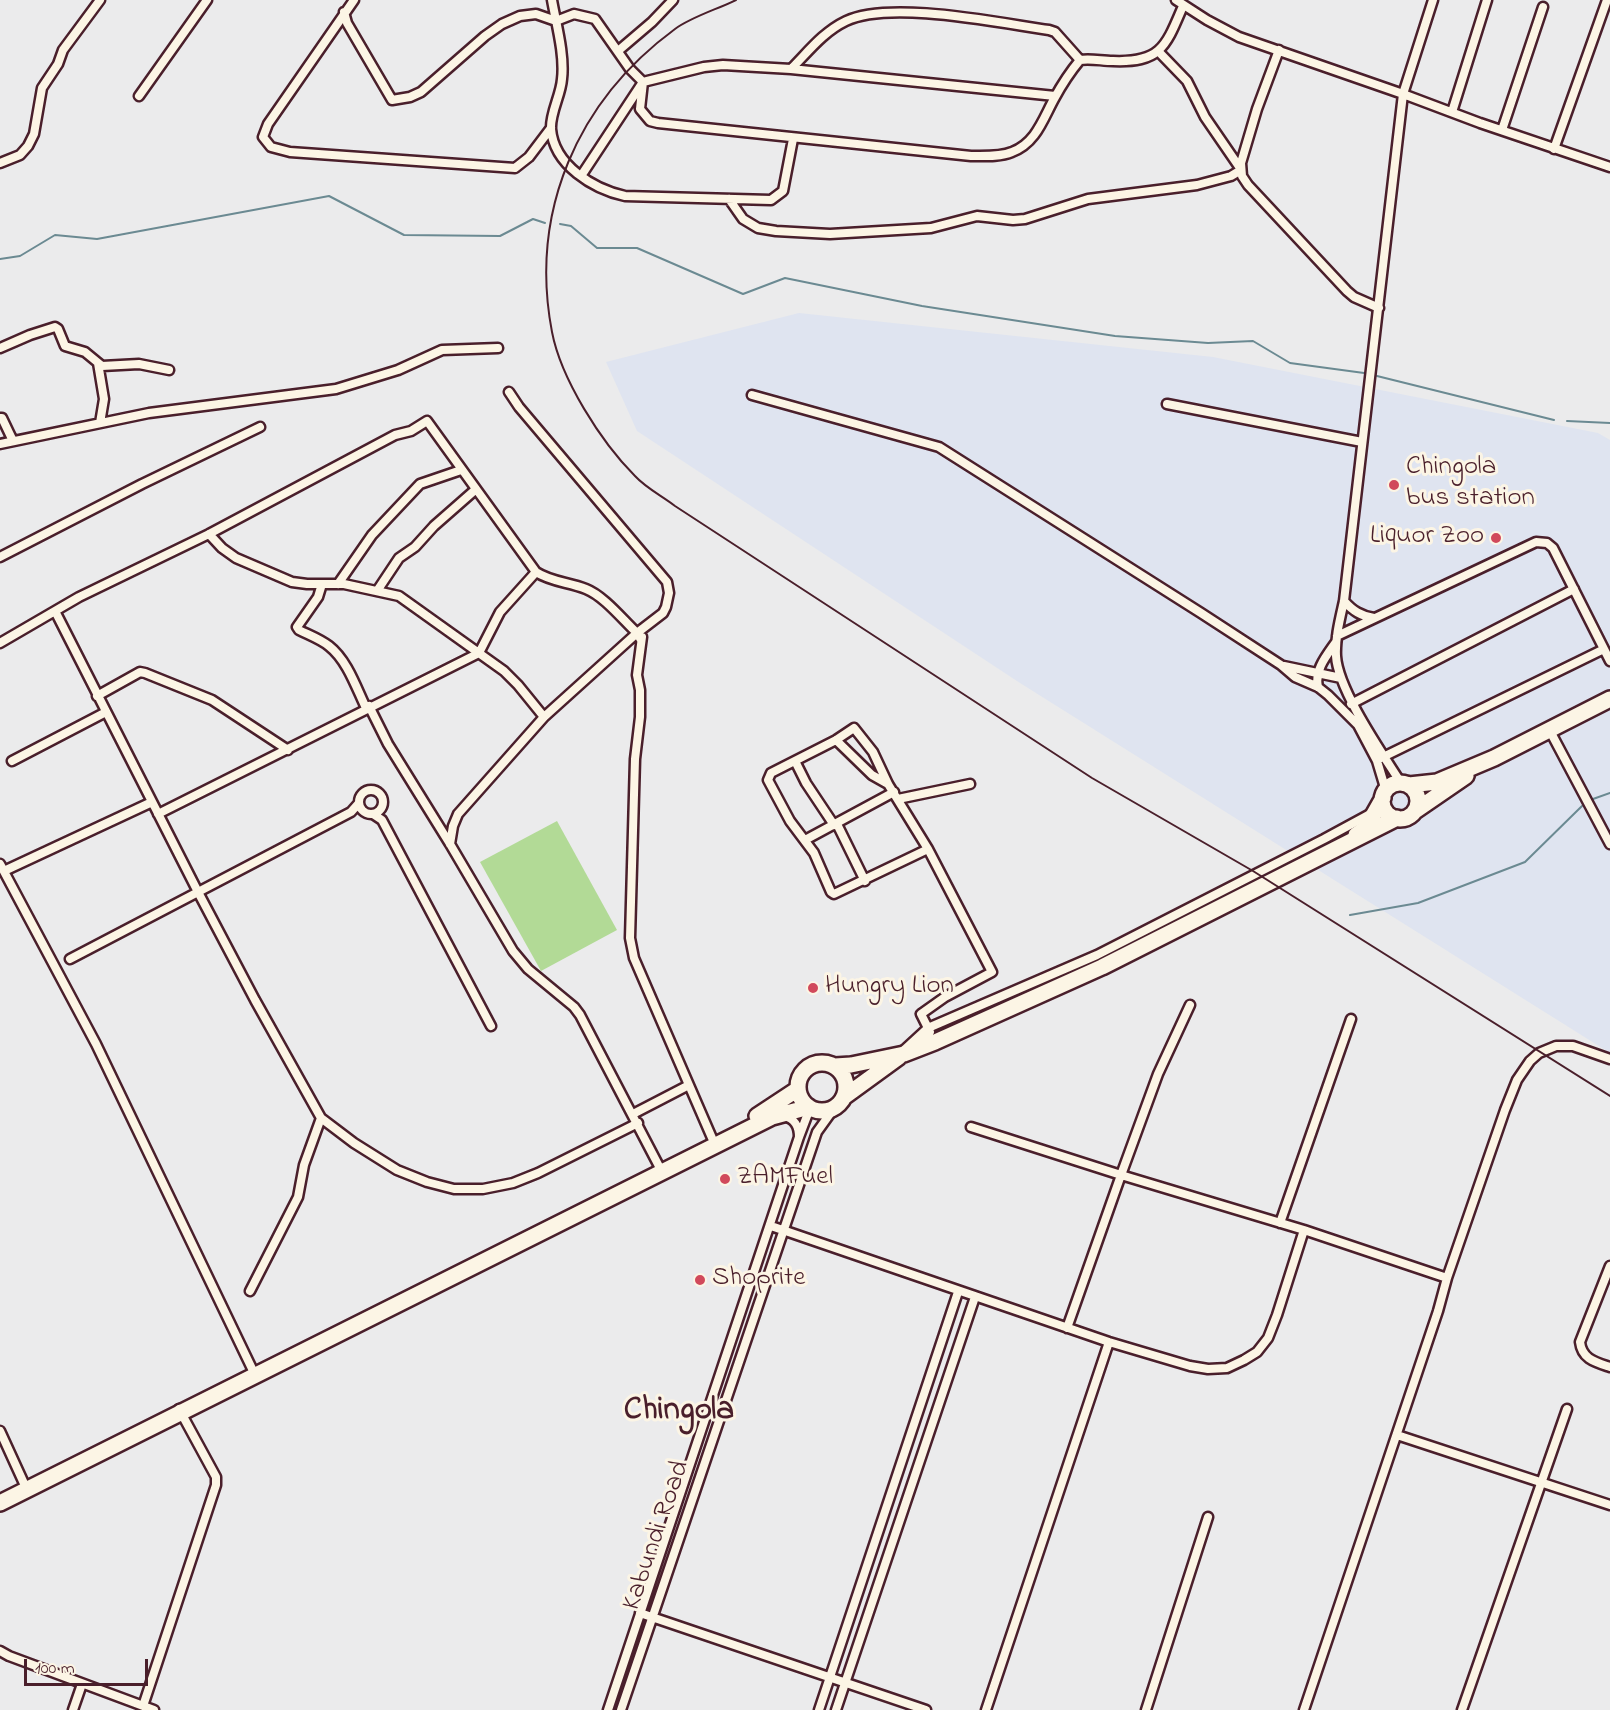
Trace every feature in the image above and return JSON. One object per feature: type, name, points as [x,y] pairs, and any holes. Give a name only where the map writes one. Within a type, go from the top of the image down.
[{"type":"highway","points":[[1339,849],[1366,828],[1390,786],[1437,782],[1494,758],[1610,699]]},
{"type":"highway","points":[[810,1108],[801,1099],[798,1089],[801,1074],[806,1069],[819,1063],[835,1066],[851,1065],[901,1054],[1102,967],[1397,818],[1407,817],[1494,758]]},
{"type":"highway","points":[[1405,784],[1417,795],[1417,806],[1414,811]]},
{"type":"highway","points":[[1382,800],[1388,813],[1397,818]]},
{"type":"highway","points":[[0,1503],[25,1486],[660,1169],[772,1117],[810,1108],[825,1111],[901,1054]]},
{"type":"highway","points":[[835,1066],[841,1072],[846,1088],[839,1102]]},
{"type":"highway","points":[[660,1169],[712,1138],[769,1110],[798,1089]]},
{"type":"highway","points":[[0,1494],[25,1486]]},
{"type":"street","points":[[0,163],[15,158],[28,146],[33,134],[42,88],[58,64],[63,50],[100,0]]},
{"type":"street","points":[[139,96],[207,0]]},
{"type":"street","points":[[354,0],[264,131],[263,137],[271,147],[290,152],[515,168],[529,158],[551,128],[562,79],[552,0]]},
{"type":"street","points":[[618,51],[652,22],[673,0]]},
{"type":"street","points":[[901,1054],[928,1029],[1097,955],[1324,839],[1382,800],[1380,759],[1341,678],[1337,664],[1337,639],[1344,601],[1403,93],[1433,0]]},
{"type":"street","points":[[1452,112],[1487,0]]},
{"type":"street","points":[[1554,149],[1607,0]]},
{"type":"street","points":[[791,69],[819,39],[832,29],[861,16],[881,13],[931,14],[1050,30],[1055,32],[1080,60],[1135,61],[1147,58],[1158,51],[1172,33],[1180,3],[1239,37],[1610,167]]},
{"type":"street","points":[[1502,130],[1543,7]]},
{"type":"street","points":[[344,12],[347,23],[392,100],[421,92],[502,24],[520,16],[536,14],[556,21],[574,14],[595,19],[630,69],[643,82]]},
{"type":"street","points":[[729,199],[743,219],[758,228],[809,234],[852,233],[931,228],[977,216],[1025,219],[1088,199],[1197,185],[1231,176],[1241,169],[1257,109],[1279,50]]},
{"type":"street","points":[[1158,51],[1188,81],[1205,117],[1241,169],[1248,185],[1347,291],[1354,297],[1379,308]]},
{"type":"street","points":[[643,82],[640,110],[650,121],[793,139],[990,156],[1011,153],[1022,148],[1032,139],[1055,96],[1080,60]]},
{"type":"street","points":[[581,176],[643,82],[704,67],[723,64],[791,69],[1055,96]]},
{"type":"street","points":[[551,128],[567,164],[581,176],[608,192],[625,196],[771,200],[783,190],[793,139]]},
{"type":"street","points":[[0,348],[55,327],[65,346],[85,352],[107,367],[139,364],[169,370]]},
{"type":"street","points":[[0,444],[149,413],[336,389],[398,370],[442,350],[498,348]]},
{"type":"street","points":[[98,363],[104,399],[100,423]]},
{"type":"street","points":[[450,844],[458,814],[544,717],[640,634],[666,607],[668,584],[519,407],[509,392]]},
{"type":"street","points":[[752,394],[939,447],[1281,665],[1295,677],[1318,687],[1344,709],[1358,725],[1380,759],[1405,784]]},
{"type":"street","points":[[1167,404],[1362,442]]},
{"type":"street","points":[[0,418],[6,424],[14,441]]},
{"type":"street","points":[[0,643],[96,588],[209,534],[395,435],[411,431],[427,421],[536,572],[551,580],[578,586],[594,593],[640,634]]},
{"type":"street","points":[[0,557],[260,427]]},
{"type":"street","points":[[338,584],[372,535],[420,484],[461,470]]},
{"type":"street","points":[[377,591],[399,558],[415,548],[434,526],[475,490]]},
{"type":"street","points":[[209,534],[222,548],[249,565],[292,582],[338,584],[399,596],[511,678],[544,717]]},
{"type":"street","points":[[1318,687],[1318,672],[1337,639],[1375,618],[1536,542],[1546,543],[1553,549],[1610,661]]},
{"type":"street","points":[[158,814],[288,750],[367,707],[479,653],[500,612],[536,572]]},
{"type":"street","points":[[322,584],[318,597],[297,627],[336,652],[388,744],[513,951],[528,969],[574,1007],[580,1015],[633,1113],[660,1169]]},
{"type":"street","points":[[1344,709],[1574,589]]},
{"type":"street","points":[[1344,601],[1352,610],[1363,616],[1375,618]]},
{"type":"street","points":[[55,611],[198,892],[321,1118],[354,1143],[397,1170],[427,1182],[454,1189],[483,1189],[513,1183],[638,1123]]},
{"type":"street","points":[[640,634],[637,675],[640,690],[640,717],[634,759],[630,938],[634,958],[712,1138]]},
{"type":"street","points":[[1380,759],[1604,649]]},
{"type":"street","points":[[1303,670],[1323,663]]},
{"type":"street","points":[[1281,665],[1341,678]]},
{"type":"street","points":[[97,696],[140,672],[145,673],[212,700],[288,750]]},
{"type":"street","points":[[12,761],[106,712]]},
{"type":"street","points":[[921,1047],[930,1032],[921,1014],[945,997],[992,972],[928,849],[873,752],[857,730],[852,729],[836,740],[771,773],[768,780],[790,821],[814,853],[834,894],[928,849]]},
{"type":"street","points":[[1550,731],[1610,844]]},
{"type":"street","points":[[836,740],[872,775],[894,792]]},
{"type":"street","points":[[795,761],[806,783],[835,825],[865,881]]},
{"type":"street","points":[[805,840],[894,792],[970,784]]},
{"type":"street","points":[[70,959],[351,812],[363,794],[372,790],[381,796],[381,820]]},
{"type":"street","points":[[152,802],[2,867],[96,1044],[254,1373]]},
{"type":"street","points":[[359,803],[381,820],[490,1026]]},
{"type":"street","points":[[351,812],[369,813],[380,810],[382,807]]},
{"type":"street","points":[[1067,1328],[1158,1074],[1190,1005]]},
{"type":"street","points":[[1280,1223],[1351,1019]]},
{"type":"street","points":[[1304,1710],[1438,1311],[1447,1278],[1517,1080],[1530,1061],[1539,1053],[1556,1046],[1573,1046],[1610,1059]]},
{"type":"street","points":[[633,1113],[689,1085]]},
{"type":"street","name":"Kabundi Road","points":[[621,1710],[817,1132],[839,1102]]},
{"type":"street","name":"Kabundi Road","points":[[608,1710],[810,1108]]},
{"type":"street","points":[[780,1115],[796,1122],[799,1137]]},
{"type":"street","points":[[250,1290],[298,1197],[304,1165],[321,1118]]},
{"type":"street","points":[[971,1127],[1304,1230],[1447,1278]]},
{"type":"street","points":[[771,1226],[1109,1342],[1190,1366],[1208,1369],[1227,1368],[1244,1360],[1257,1352],[1268,1338],[1304,1230]]},
{"type":"street","points":[[1610,1266],[1580,1342],[1583,1355],[1610,1367]]},
{"type":"street","points":[[819,1710],[958,1292]]},
{"type":"street","points":[[836,1710],[975,1297]]},
{"type":"street","points":[[986,1710],[1109,1342]]},
{"type":"street","points":[[1462,1710],[1567,1409]]},
{"type":"street","points":[[143,1706],[209,1512],[216,1485],[216,1477],[180,1410]]},
{"type":"street","points":[[916,1418],[933,1424]]},
{"type":"street","points":[[0,1431],[25,1486]]},
{"type":"street","points":[[1396,1435],[1610,1505]]},
{"type":"street","points":[[682,1488],[695,1492]]},
{"type":"street","points":[[1146,1710],[1208,1517]]},
{"type":"street","points":[[872,1552],[888,1557]]},
{"type":"street","points":[[640,1613],[926,1710]]},
{"type":"street","points":[[0,1651],[154,1710]]},
{"type":"street","points":[[73,1710],[82,1684]]},
{"type":"shaded area","points":[[799,313],[1213,357],[1598,433],[1610,440],[1610,1053],[1020,683],[637,431],[606,362]]},
{"type":"green space","points":[[557,821],[617,930],[541,971],[480,862]]},
{"type":"waterway","points":[[0,259],[20,256],[55,235],[97,239],[329,196],[404,235],[500,236],[533,219],[545,223]]},
{"type":"waterway","points":[[560,224],[571,226],[597,248],[637,248],[743,294],[785,278],[922,306],[1115,336],[1208,343],[1253,341],[1290,363],[1364,373]]},
{"type":"waterway","points":[[1377,376],[1554,420]]},
{"type":"waterway","points":[[1567,421],[1610,423]]},
{"type":"waterway","points":[[1593,799],[1610,793]]},
{"type":"waterway","points":[[1350,915],[1418,903],[1525,862],[1582,806]]},
{"type":"railway","points":[[736,0],[675,29],[641,58],[611,90],[587,125],[568,162],[555,202],[548,244],[547,287],[552,332],[564,370],[573,389],[609,446],[635,476],[654,492],[1092,778],[1253,871],[1610,1096]]},
{"type":"place","name":"Chingola bus station","points":[[1394,485]]},
{"type":"place","name":"Liquor Zoo","points":[[1496,538]]},
{"type":"place","name":"Hungry Lion","points":[[813,988]]},
{"type":"place","name":"ZAMFuel","points":[[725,1179]]},
{"type":"place","name":"Shoprite","points":[[700,1280]]},
{"type":"district","name":"Chingola","points":[[679,1413]]}]
